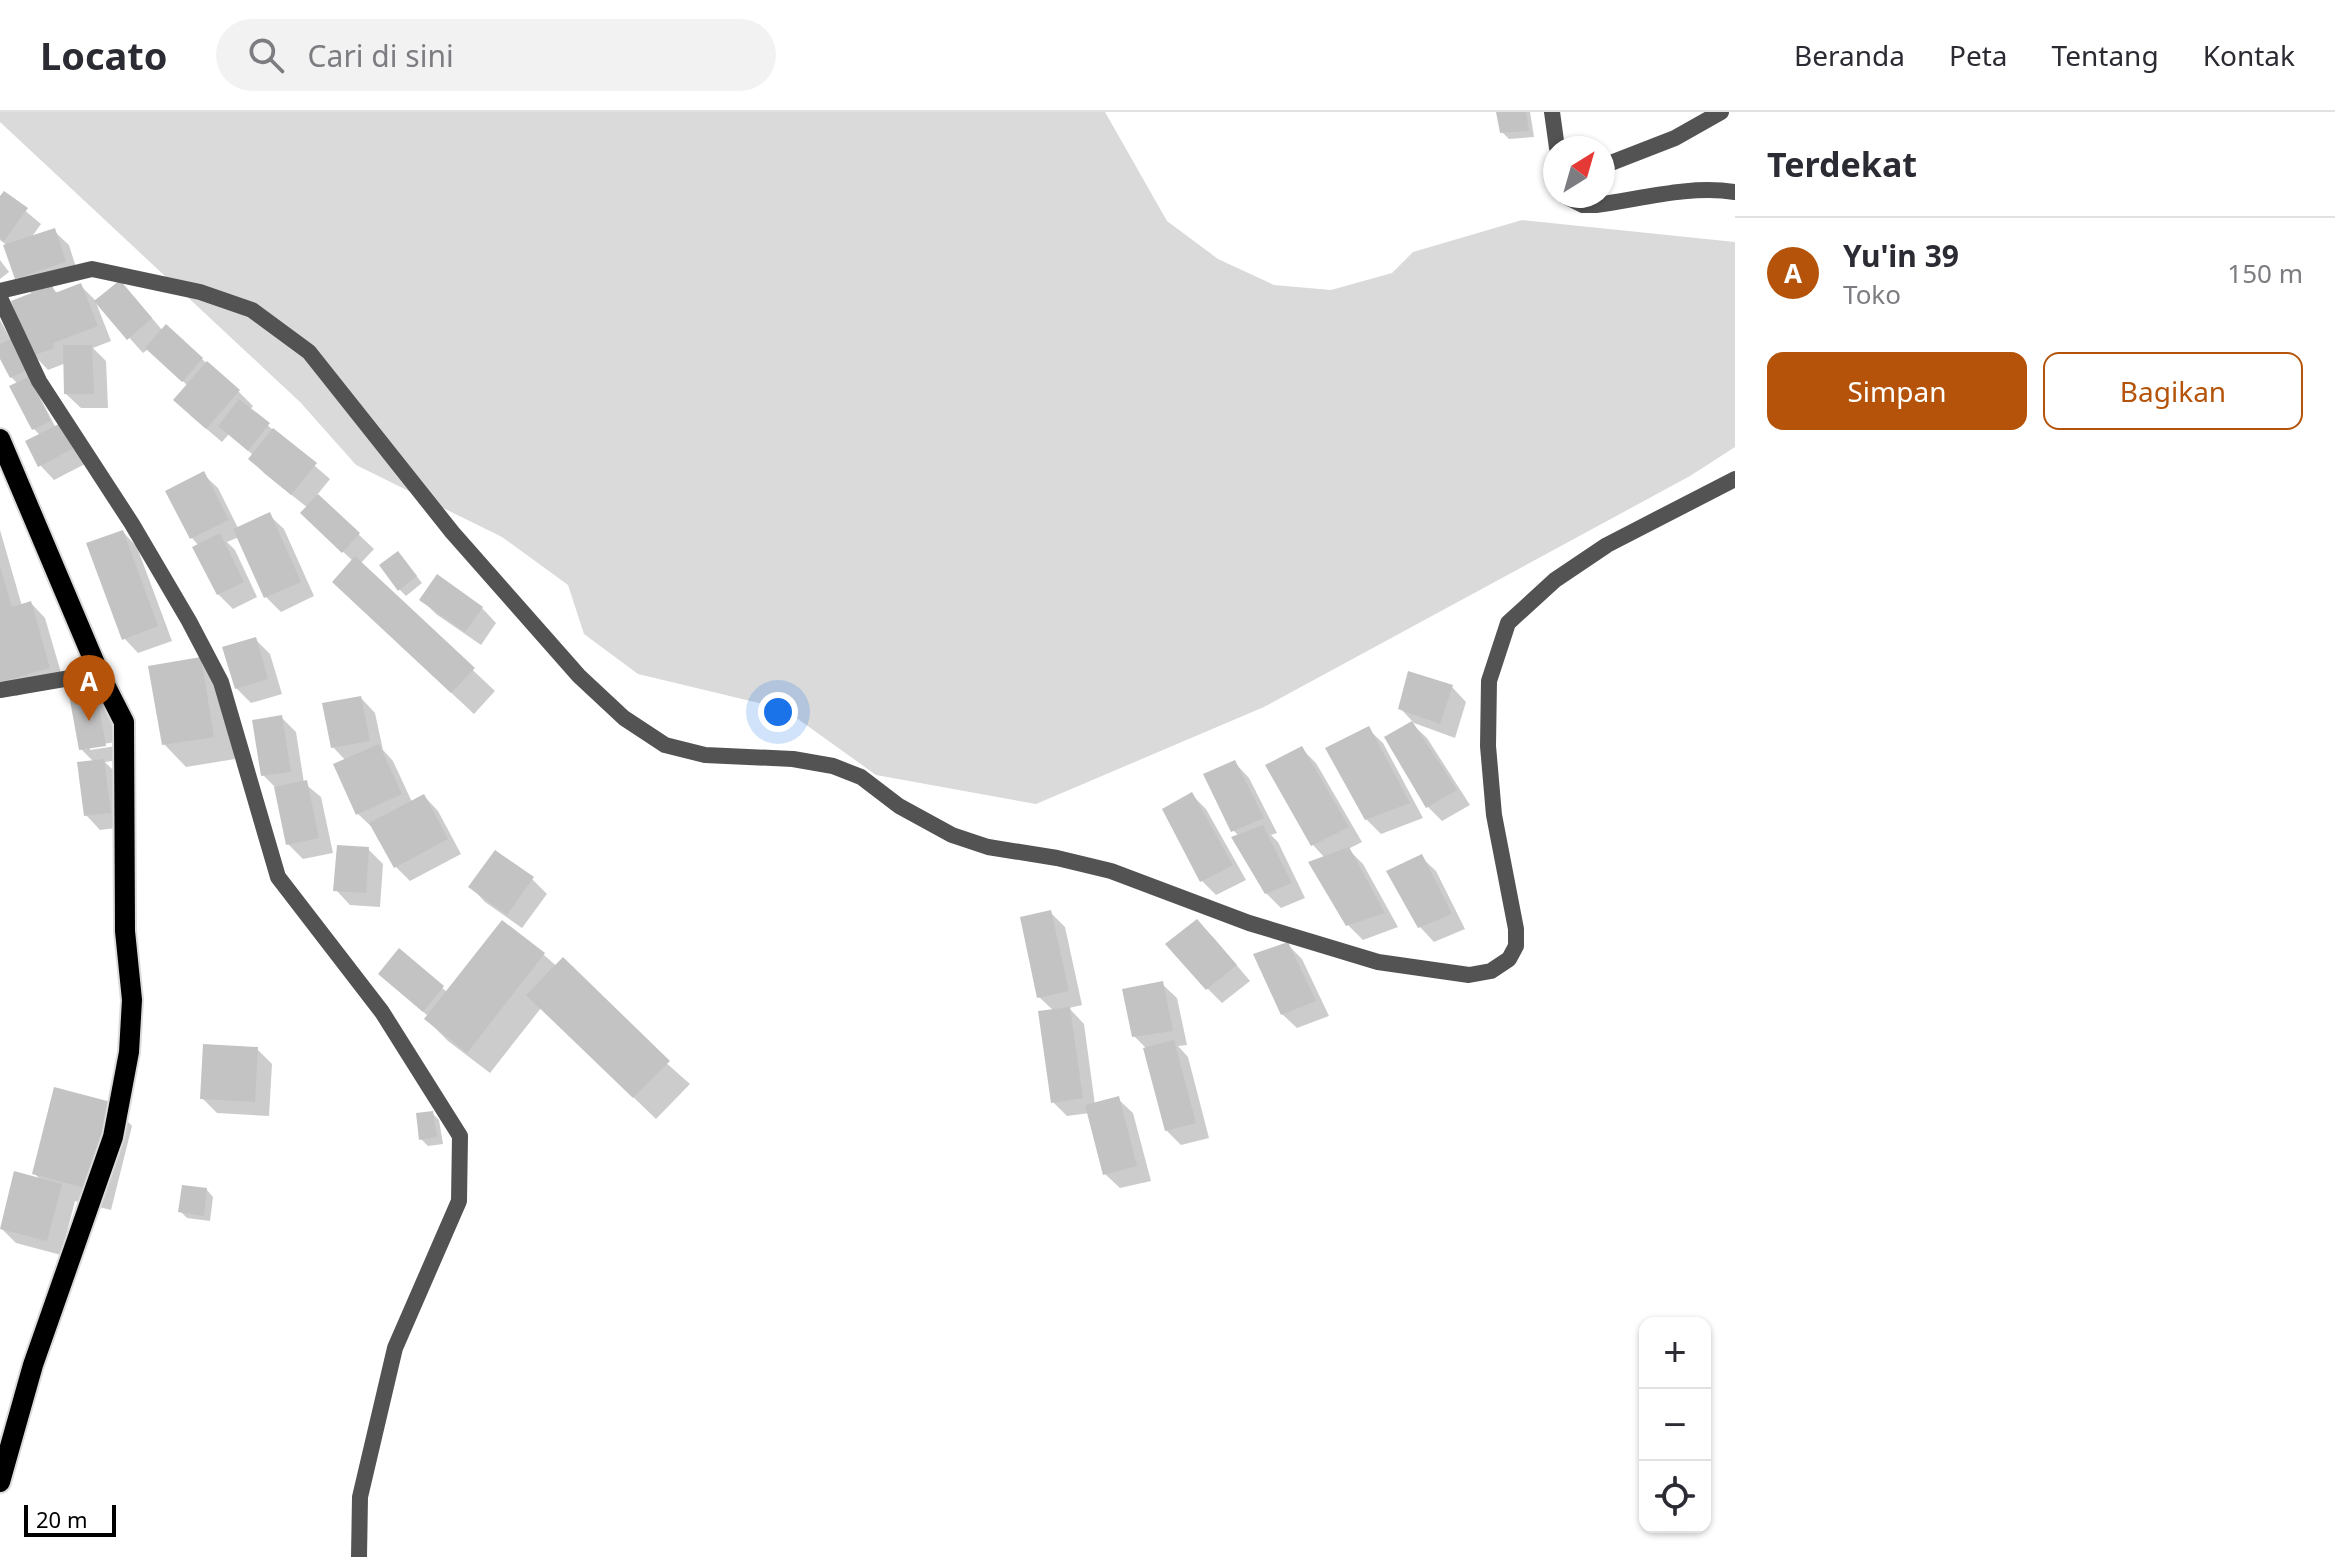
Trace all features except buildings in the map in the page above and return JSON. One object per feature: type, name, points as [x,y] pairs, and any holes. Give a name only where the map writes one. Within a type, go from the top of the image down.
[{"type":"main road","points":[[0,1482],[33,1365],[113,1137],[129,1052],[132,1000],[125,931],[124,722],[99,673],[2,449]]},
{"type":"street","points":[[1552,112],[1555,136]]},
{"type":"street","points":[[1615,161],[1675,138],[1721,112]]},
{"type":"street","points":[[1615,202],[1703,190],[1735,192]]},
{"type":"street","points":[[0,291],[92,269],[200,292],[252,310],[309,352],[452,532],[579,676],[624,718],[665,745],[705,755],[793,759],[833,766],[861,777],[899,806],[952,835],[988,847],[1057,858],[1111,871],[1249,923],[1378,962],[1469,975],[1491,971],[1509,959],[1516,946],[1516,929],[1494,815],[1488,746],[1489,681],[1508,623],[1555,580],[1607,545],[1735,479]]},
{"type":"street","points":[[0,298],[39,381],[132,524],[221,682],[278,877],[382,1012],[460,1136],[459,1201],[395,1348],[360,1497],[359,1557]]},
{"type":"street","points":[[0,690],[99,673]]},
{"type":"shaded area","points":[[0,112],[1105,112],[1167,221],[1218,259],[1274,285],[1331,290],[1392,273],[1413,252],[1522,220],[1735,242],[1735,447],[1690,476],[1264,707],[1036,804],[876,775],[784,709],[638,674],[584,634],[568,585],[502,537],[356,465],[301,403],[0,122]]},
{"type":"place","name":"Yu'in 39","points":[[89,721]]}]
